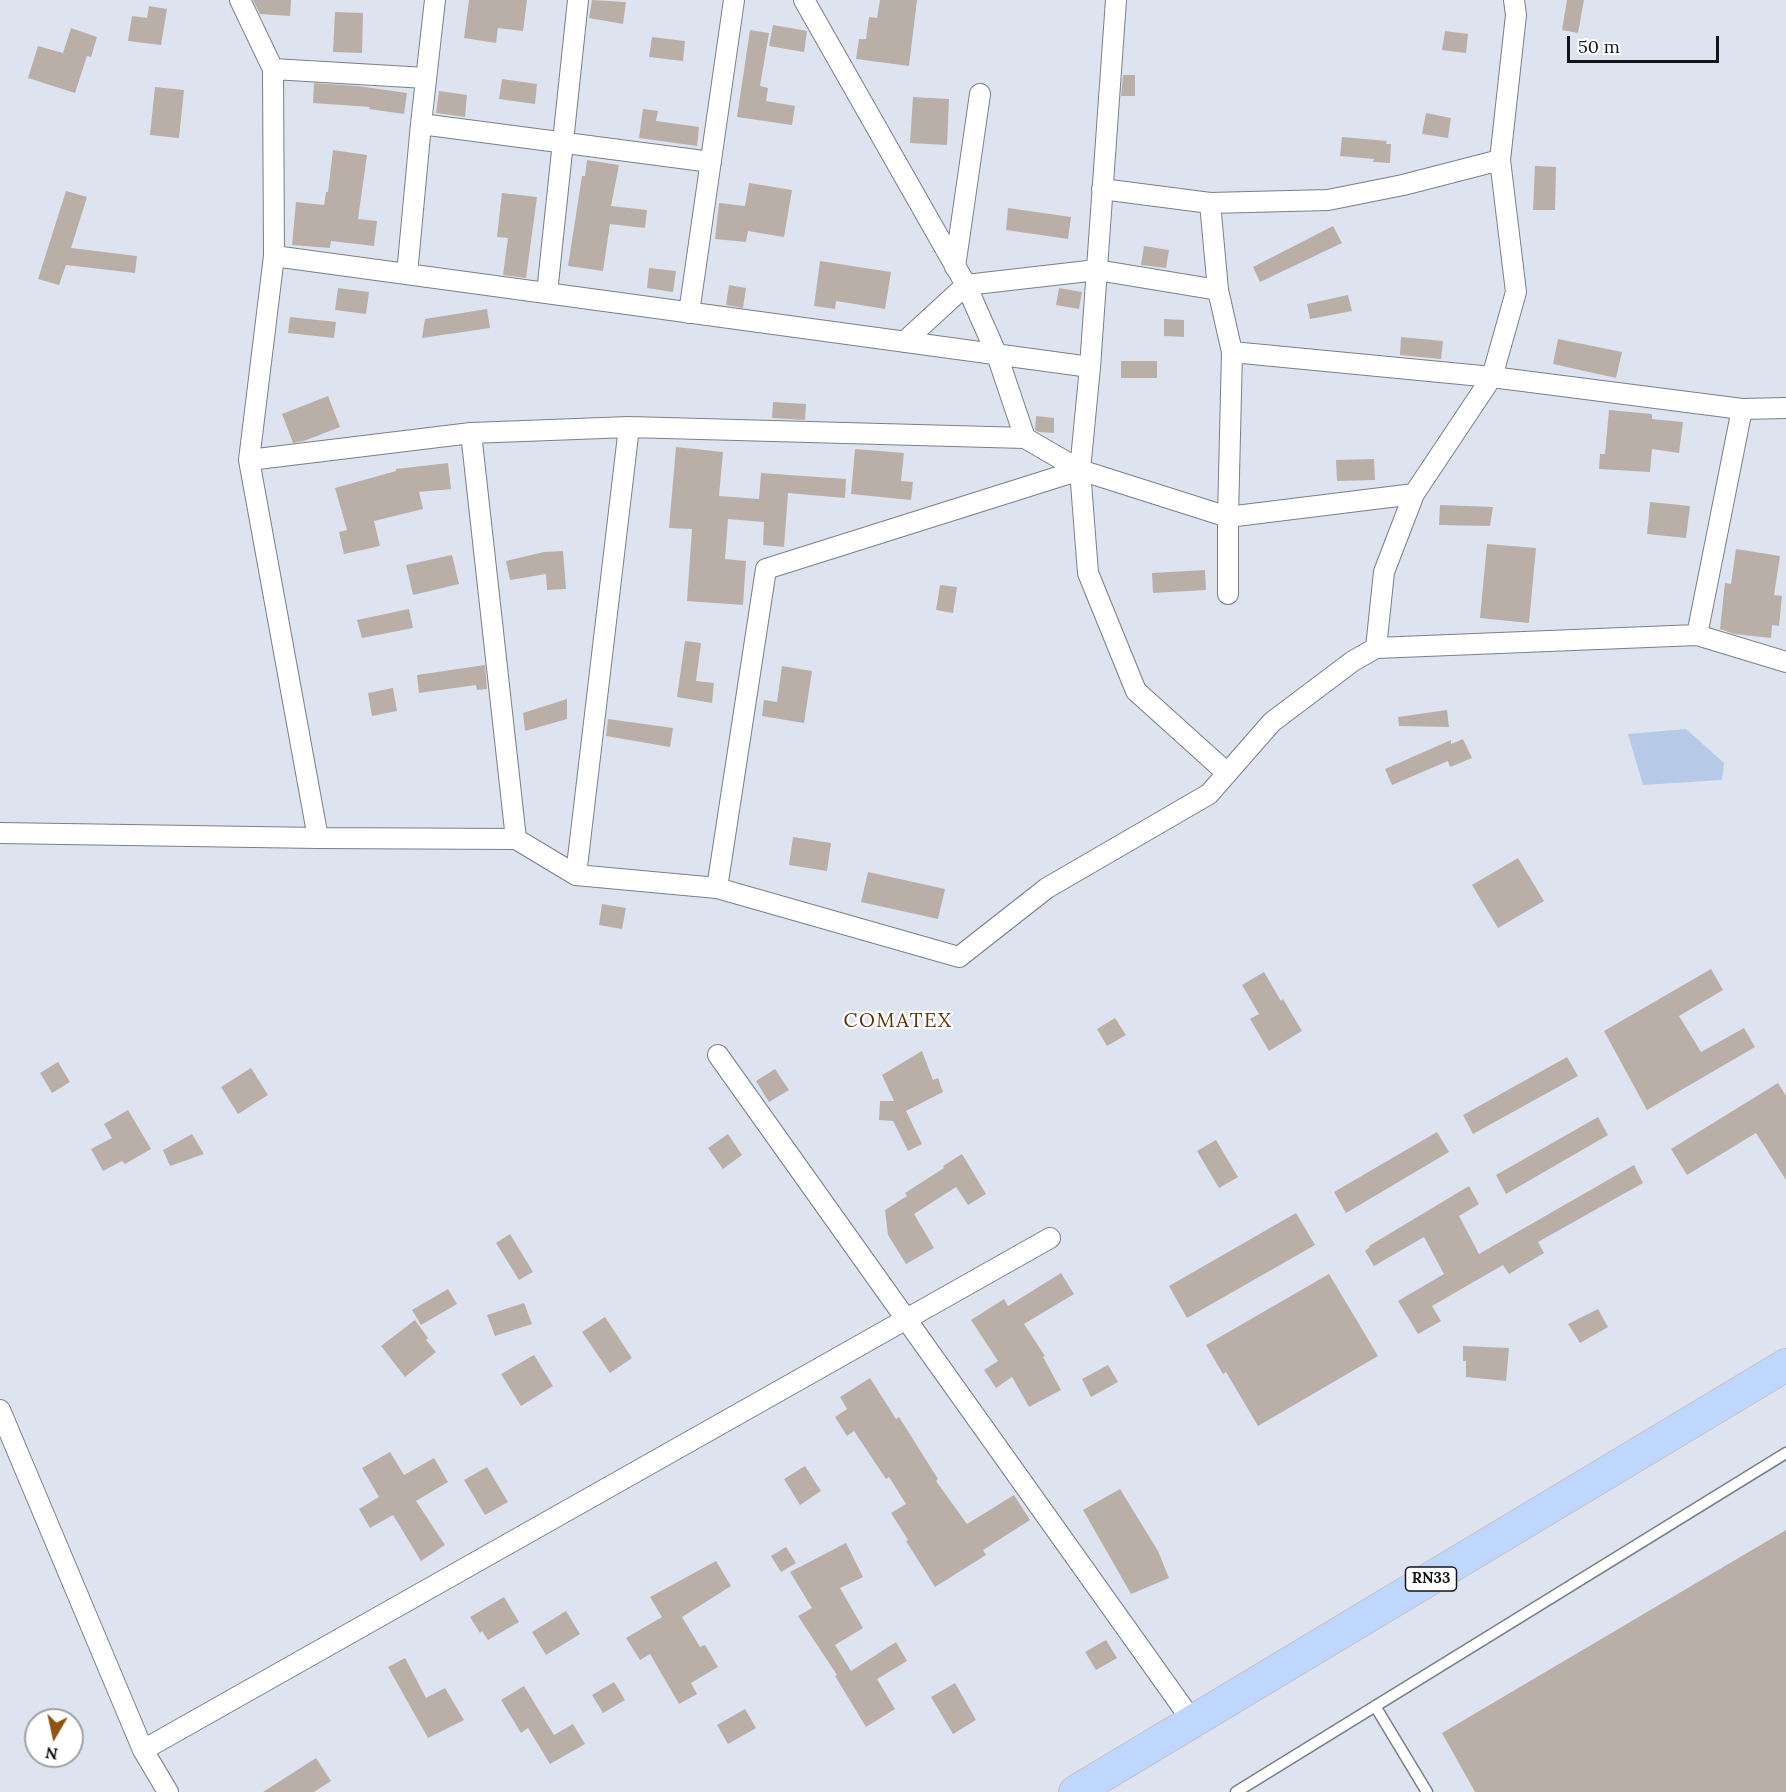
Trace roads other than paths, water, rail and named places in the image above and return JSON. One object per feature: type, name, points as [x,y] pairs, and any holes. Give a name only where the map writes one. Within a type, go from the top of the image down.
[{"type":"main road","name":"RN33","points":[[1075,1792],[1784,1371]]},
{"type":"street","points":[[240,0],[273,69],[274,256],[249,460],[318,838]]},
{"type":"street","points":[[407,274],[435,0]]},
{"type":"street","points":[[547,293],[578,0]]},
{"type":"street","points":[[689,313],[734,0]]},
{"type":"street","points":[[804,0],[966,285],[997,355],[1025,438]]},
{"type":"street","points":[[1116,0],[1090,368],[1080,470],[1088,573],[1136,691],[1227,772]]},
{"type":"street","points":[[1376,648],[1384,573],[1414,494],[1492,377],[1516,292],[1500,160],[1516,15],[1514,0]]},
{"type":"street","points":[[273,69],[426,78]]},
{"type":"street","points":[[955,267],[980,94]]},
{"type":"street","points":[[421,124],[711,162]]},
{"type":"street","points":[[1102,189],[1210,203],[1328,200],[1403,185],[1500,160]]},
{"type":"street","points":[[1210,203],[1218,290],[1232,352],[1228,594]]},
{"type":"street","points":[[274,256],[1090,368]]},
{"type":"street","points":[[904,342],[966,285],[1097,270],[1218,290]]},
{"type":"street","points":[[1232,352],[1492,377],[1742,409],[1786,408]]},
{"type":"street","points":[[1697,635],[1742,409]]},
{"type":"street","points":[[249,460],[471,433],[629,427],[1025,438],[1080,470],[1228,517],[1414,494]]},
{"type":"street","points":[[576,875],[629,427]]},
{"type":"street","points":[[471,433],[516,838]]},
{"type":"street","points":[[717,888],[766,569],[1080,470]]},
{"type":"street","points":[[0,833],[318,838],[516,838],[576,875],[717,888],[959,957],[1047,888],[1209,794],[1272,722],[1353,661],[1376,648],[1697,635],[1786,662]]},
{"type":"street","points":[[718,1055],[1193,1722]]},
{"type":"street","points":[[143,1750],[1050,1238]]},
{"type":"street","points":[[0,1410],[143,1750],[168,1792]]},
{"type":"lane","points":[[1236,1792],[1786,1453]]},
{"type":"lane","points":[[1375,1706],[1426,1792]]},
{"type":"district","name":"COMATEX","points":[[898,1021]]}]
